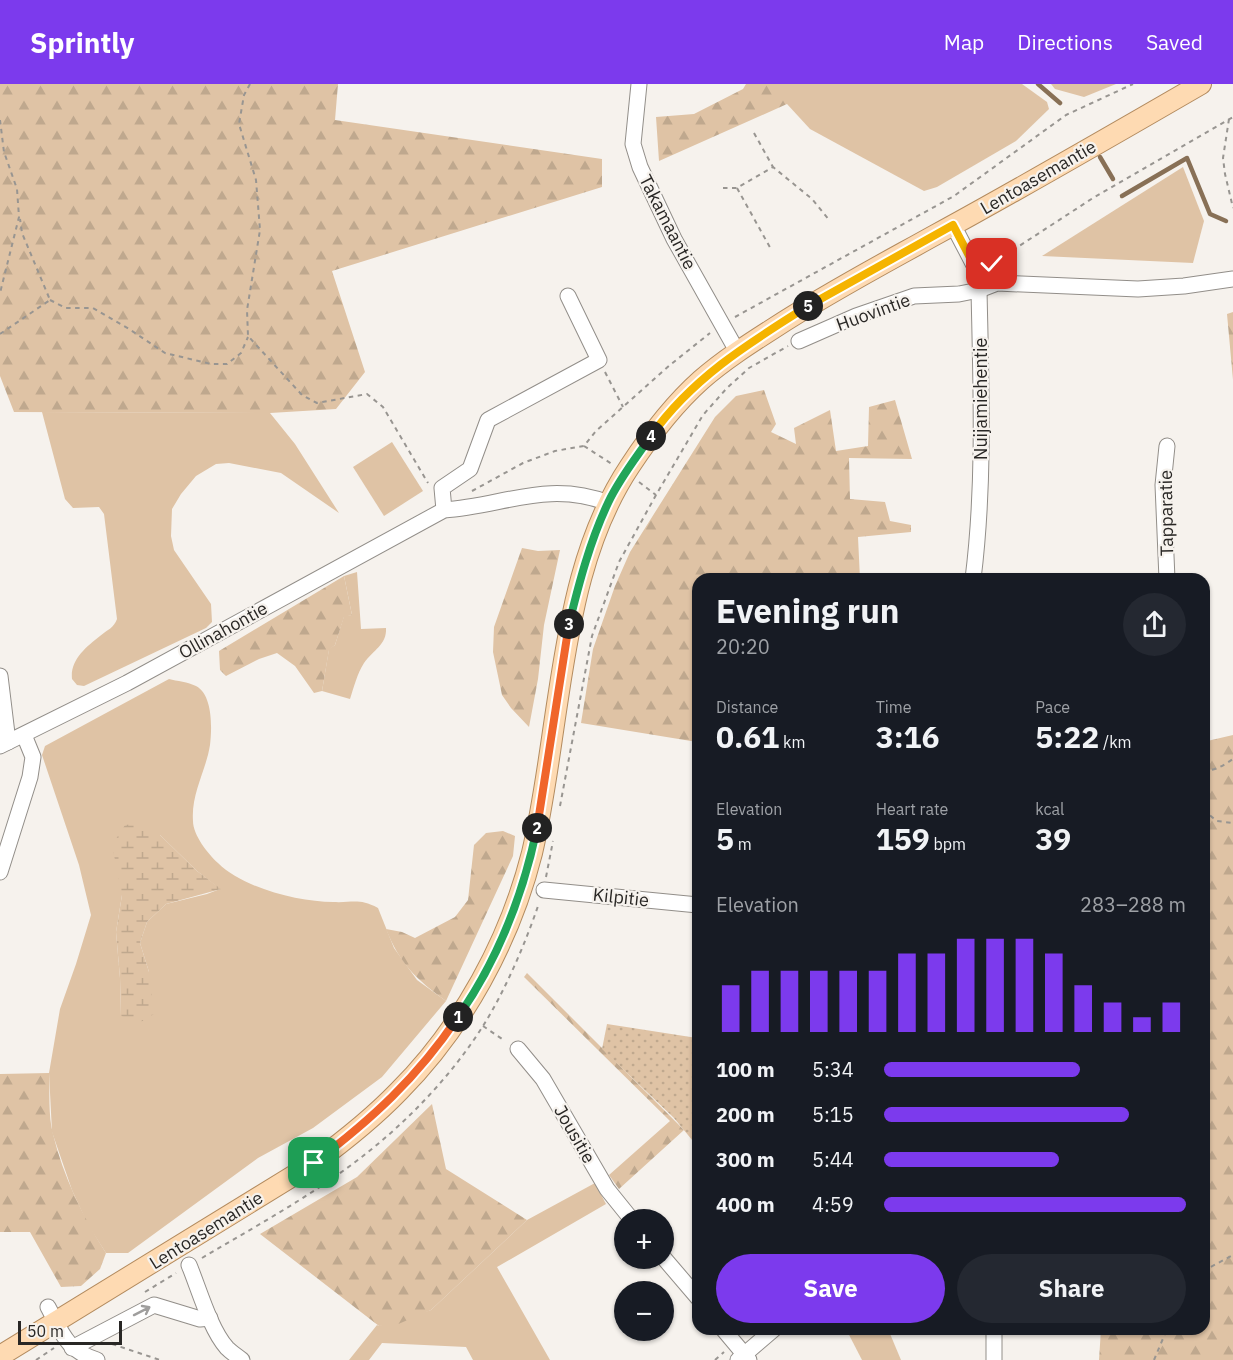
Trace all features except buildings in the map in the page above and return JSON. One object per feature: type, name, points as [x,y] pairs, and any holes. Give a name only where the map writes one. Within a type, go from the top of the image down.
[{"type":"main road","name":"Lentoasemantie","points":[[0,1356],[52,1315],[314,1163],[380,1110],[402,1088],[465,1008],[505,930],[528,864],[539,814],[569,625],[587,558],[608,503],[628,468],[670,410],[702,379],[737,351],[822,297],[1201,84]]},
{"type":"street","name":"Takamaantie","points":[[639,84],[633,144],[640,167],[674,239],[737,351]]},
{"type":"street","name":"Nuijamiehentie","points":[[953,225],[977,271],[979,290],[980,471],[974,573]]},
{"type":"street","name":"Huovintie","points":[[799,341],[856,316],[914,296],[959,294],[997,283],[1138,289],[1184,286],[1233,279]]},
{"type":"street","points":[[568,296],[599,360],[488,420],[470,469],[442,488],[444,510],[466,508],[538,493],[560,492],[589,495],[608,503]]},
{"type":"street","name":"Tapparatie","points":[[1167,446],[1163,485],[1167,573]]},
{"type":"street","name":"Ollinahontie","points":[[4,744],[127,683],[444,510]]},
{"type":"street","points":[[0,676],[4,744]]},
{"type":"street","points":[[0,872],[30,777],[33,757],[24,735]]},
{"type":"street","name":"Kilpitie","points":[[544,890],[692,904]]},
{"type":"street","name":"Jousitie","points":[[518,1049],[543,1079],[607,1189],[623,1209]]},
{"type":"street","points":[[189,1265],[210,1318],[227,1348],[242,1360]]},
{"type":"street","points":[[673,1269],[692,1291]]},
{"type":"street","points":[[69,1344],[91,1336],[154,1305],[200,1319],[210,1318]]},
{"type":"street","points":[[52,1315],[69,1344],[85,1356],[96,1360]]},
{"type":"street","points":[[727,1335],[744,1358],[768,1335]]},
{"type":"street","points":[[994,1335],[994,1360]]},
{"type":"path","points":[[0,120],[4,152],[17,189],[22,233],[50,300],[66,308],[93,308],[165,353],[211,364],[227,364],[241,353],[248,336],[248,310],[260,230],[256,180],[238,124],[244,95],[250,84]]},
{"type":"path","points":[[472,491],[523,463],[555,451],[584,446],[596,431],[693,346],[723,325],[954,196],[1066,115],[1133,84]]},
{"type":"path","points":[[977,271],[992,264],[1093,198],[1233,117]]},
{"type":"path","points":[[1228,119],[1223,158],[1233,208]]},
{"type":"path","points":[[754,133],[773,167],[812,199],[830,221]]},
{"type":"path","points":[[723,188],[737,188],[773,167]]},
{"type":"path","points":[[737,188],[772,251]]},
{"type":"path","points":[[0,293],[20,217]]},
{"type":"path","points":[[0,334],[50,300]]},
{"type":"path","points":[[248,336],[302,395],[317,403],[367,394],[383,407],[444,510]]},
{"type":"path","points":[[559,809],[592,636],[619,562],[703,415],[749,368],[799,341]]},
{"type":"path","points":[[599,360],[623,407]]},
{"type":"path","points":[[584,446],[616,468]]},
{"type":"path","points":[[634,478],[656,495]]},
{"type":"path","points":[[1210,770],[1233,759]]},
{"type":"path","points":[[1210,816],[1217,821],[1233,823]]},
{"type":"path","points":[[141,1295],[287,1207],[364,1156],[426,1097],[456,1063],[483,1026],[523,945],[544,890],[555,832]]},
{"type":"path","points":[[483,1026],[518,1049]]},
{"type":"path","points":[[1210,1267],[1233,1255]]},
{"type":"path","points":[[1154,1360],[1164,1335]]},
{"type":"path","points":[[91,1336],[160,1360]]},
{"type":"path","points":[[36,1360],[69,1344]]},
{"type":"green space","points":[[0,84],[338,84],[335,120],[602,159],[602,187],[332,271],[365,372],[336,409],[270,413],[14,412],[0,376]]},
{"type":"green space","points":[[746,84],[787,84],[787,104],[659,161],[656,117],[694,114],[743,89]]},
{"type":"green space","points":[[787,84],[1022,84],[1047,102],[1049,109],[1016,141],[937,187],[924,191],[810,129],[787,104]]},
{"type":"green space","points":[[1051,84],[1116,84],[1084,97],[1055,89]]},
{"type":"green space","points":[[1183,167],[1204,221],[1193,263],[1042,256]]},
{"type":"green space","points":[[1233,312],[1233,380],[1227,314]]},
{"type":"green space","points":[[764,390],[776,424],[771,432],[796,444],[794,428],[830,410],[836,451],[868,446],[869,407],[895,400],[912,459],[849,458],[850,499],[885,502],[890,521],[911,525],[911,532],[858,537],[860,573],[692,573],[692,741],[581,723],[593,649],[615,586],[630,552],[715,417],[736,396]]},
{"type":"green space","points":[[42,412],[270,413],[295,444],[339,513],[281,473],[229,463],[216,464],[196,476],[172,509],[171,536],[174,550],[211,604],[212,622],[206,628],[84,686],[77,685],[72,679],[76,660],[89,645],[112,627],[117,619],[104,514],[99,507],[73,508],[65,499]]},
{"type":"green space","points":[[392,442],[423,491],[384,516],[353,467]]},
{"type":"green space","points":[[522,548],[538,551],[560,550],[544,625],[538,679],[529,727],[502,695],[493,652],[494,627]]},
{"type":"green space","points":[[357,572],[361,629],[386,628],[386,634],[382,643],[362,667],[350,699],[322,691],[329,649],[335,645],[344,616],[352,615],[344,576]]},
{"type":"green space","points":[[344,576],[352,615],[344,617],[335,645],[329,650],[322,691],[314,693],[295,666],[277,653],[259,659],[226,676],[220,670],[219,651]]},
{"type":"green space","points":[[169,679],[196,686],[206,697],[211,721],[210,745],[196,792],[193,811],[193,821],[198,838],[206,849],[229,872],[272,892],[319,901],[361,902],[378,908],[394,948],[417,980],[446,1001],[382,1077],[313,1128],[258,1158],[128,1253],[106,1253],[88,1225],[72,1190],[52,1132],[49,1073],[60,1009],[91,915],[79,865],[42,755],[45,746]],"holes":[[[160,835],[197,871],[220,889],[166,904],[147,922],[140,943],[149,972],[121,1016],[116,932],[122,895]]]},
{"type":"green space","points":[[1233,735],[1233,1360],[1099,1360],[1101,1335],[1210,1335],[1210,740]]},
{"type":"green space","points":[[142,823],[160,835],[197,871],[221,889],[166,904],[147,922],[140,943],[149,972],[154,1014],[139,1023],[121,1016],[116,932],[122,895],[112,845],[125,825]]},
{"type":"green space","points":[[503,831],[515,836],[513,856],[446,1001],[410,970],[397,952],[386,929],[402,932],[415,938],[455,917],[468,900],[474,845],[486,833]]},
{"type":"green space","points":[[527,973],[684,1130],[619,1189],[609,1175],[670,1121],[524,977]]},
{"type":"green space","points":[[607,1024],[692,1037],[692,1140],[674,1118],[602,1049]]},
{"type":"green space","points":[[49,1073],[50,1119],[57,1150],[75,1196],[106,1253],[100,1269],[81,1286],[61,1287],[30,1232],[0,1232],[0,1074]]},
{"type":"green space","points":[[432,1104],[446,1169],[527,1220],[431,1310],[396,1325],[379,1326],[260,1234],[357,1177]]},
{"type":"green space","points":[[595,1183],[606,1204],[497,1267],[550,1360],[473,1360],[466,1347],[382,1343],[369,1360],[349,1360],[377,1325],[431,1310],[527,1220]]},
{"type":"green space","points":[[849,1335],[891,1335],[901,1360],[862,1360]]},
{"type":"waterway","points":[[1038,84],[1060,103]]},
{"type":"waterway","points":[[1100,157],[1113,179]]},
{"type":"waterway","points":[[1122,196],[1187,158],[1210,214],[1226,221]]},
{"type":"route","points":[[314,1163],[358,1129],[402,1088],[452,1027],[490,963],[519,894],[531,854],[569,625],[587,558],[608,503],[628,468],[670,410],[702,379],[737,351],[822,297],[953,225],[977,271],[992,264]]}]
